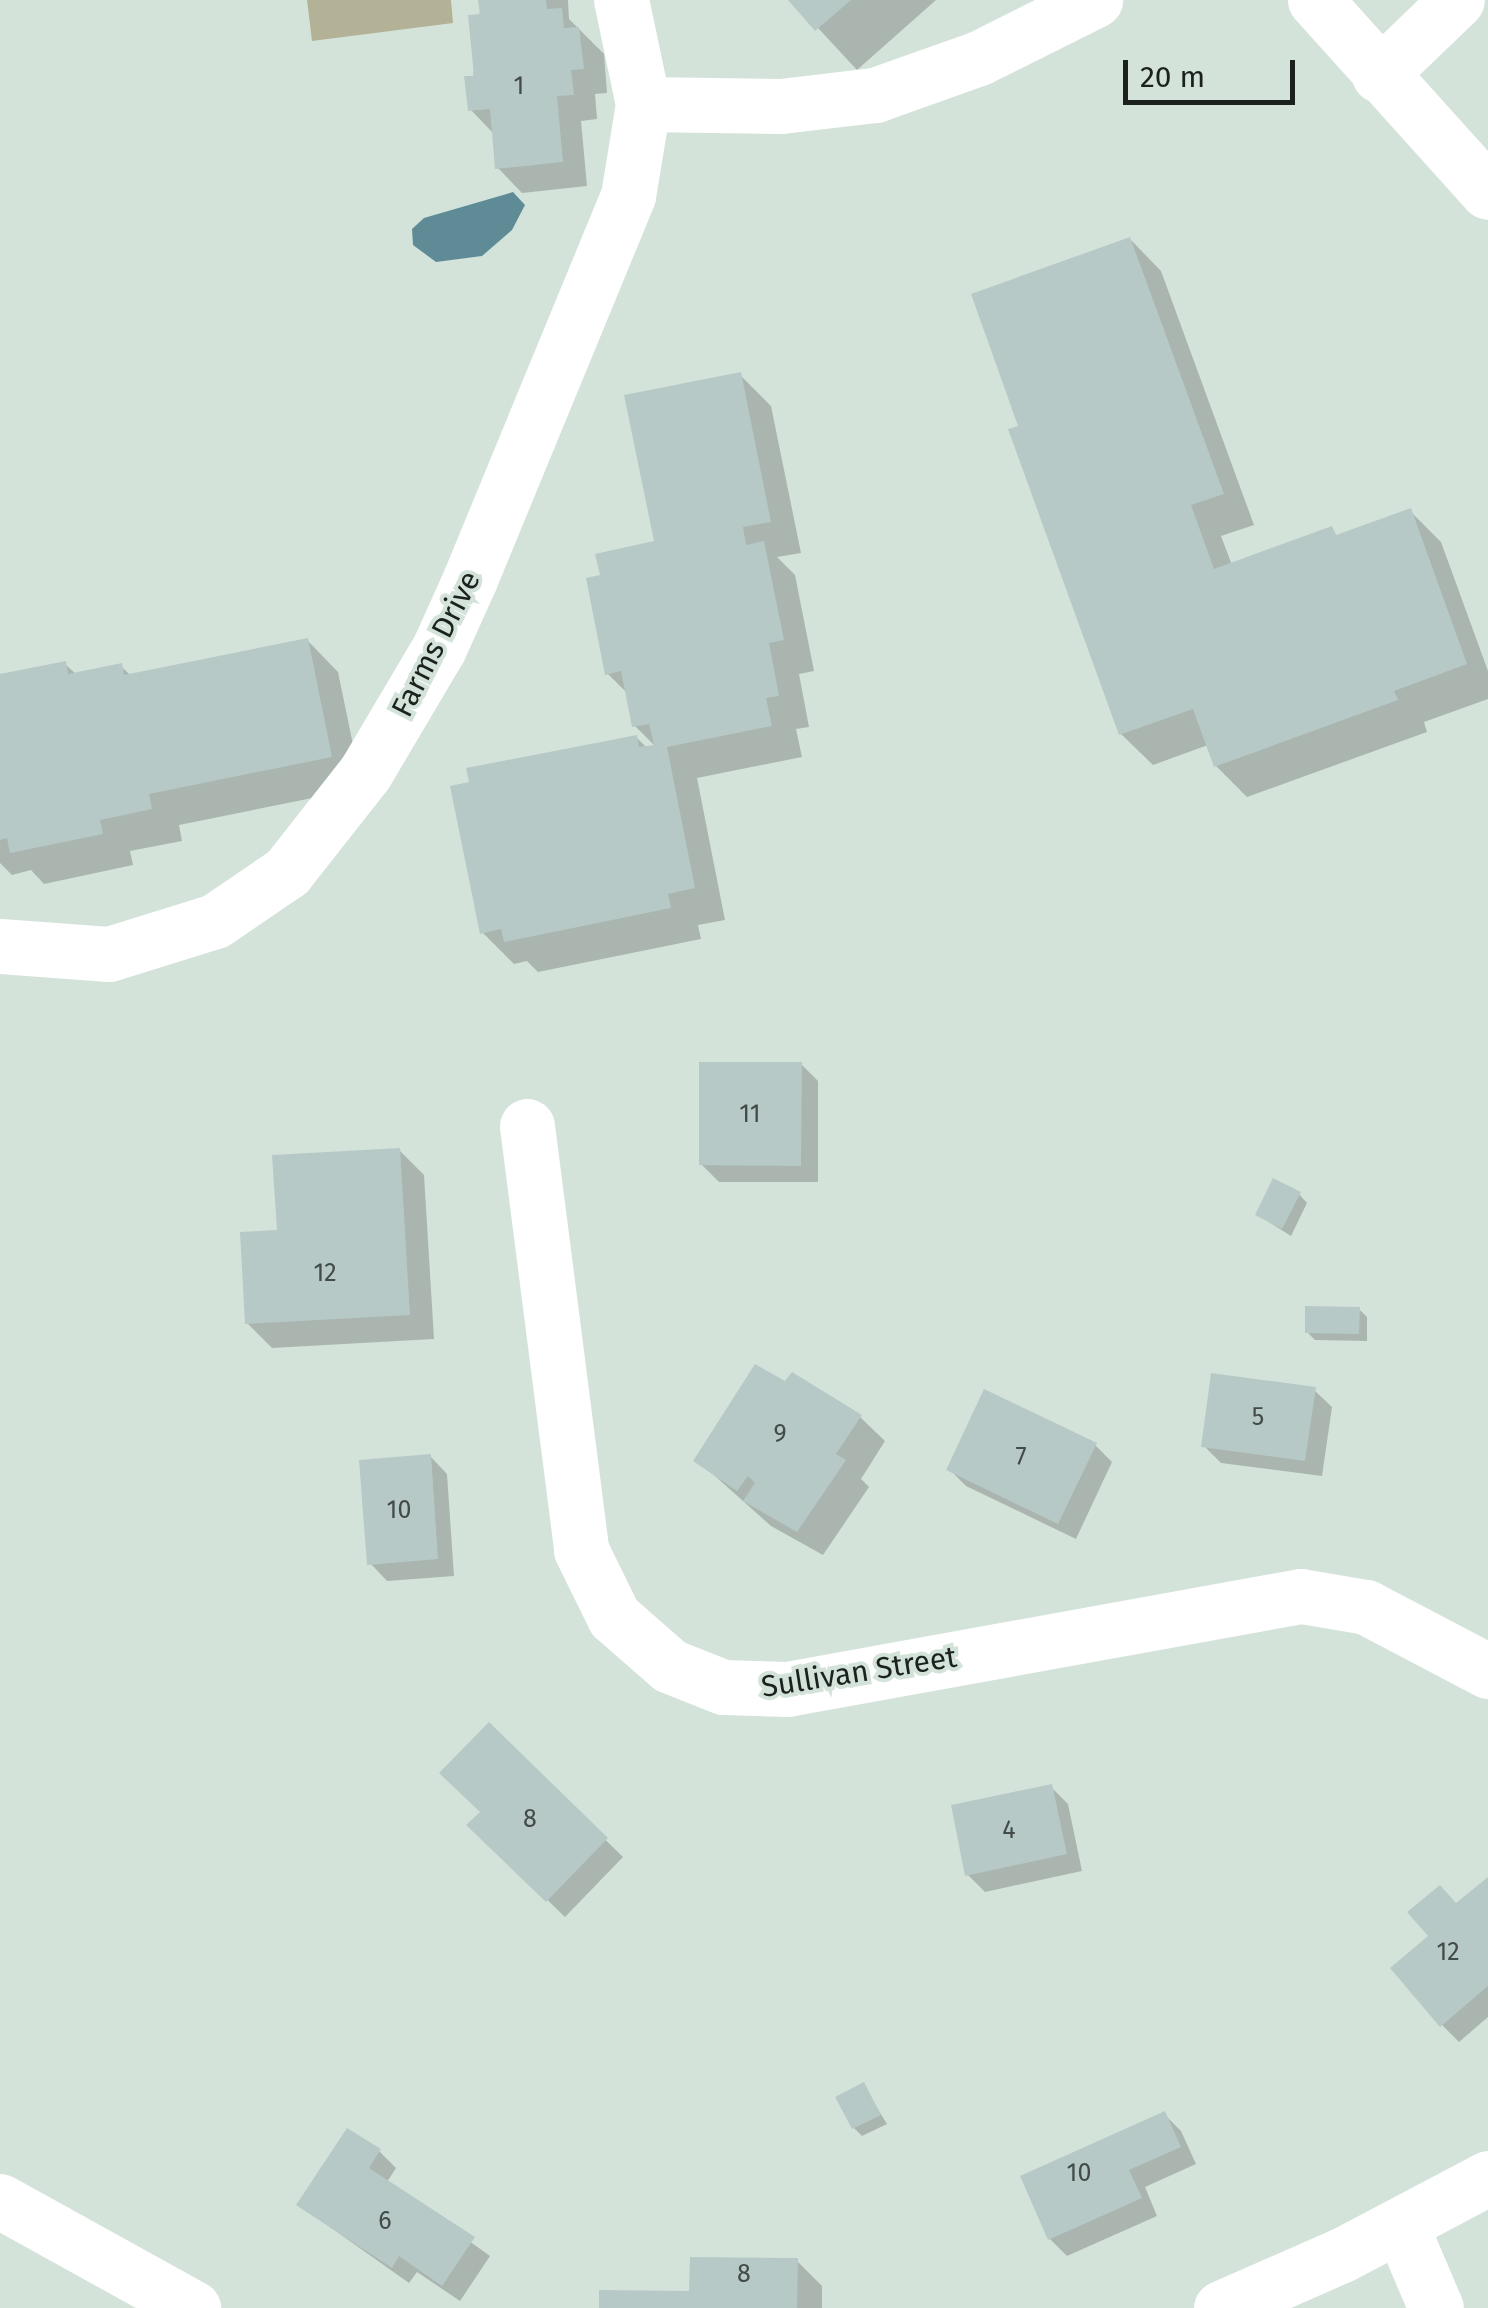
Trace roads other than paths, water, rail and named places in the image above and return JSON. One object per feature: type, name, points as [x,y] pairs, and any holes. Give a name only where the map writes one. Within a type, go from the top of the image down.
[{"type":"street","name":"Farms Drive","points":[[0,946],[109,954],[180,937],[252,900],[311,846],[406,707],[470,579],[628,196],[643,104],[621,0]]},
{"type":"street","points":[[643,104],[781,106],[874,95],[1008,46],[1095,0]]},
{"type":"street","points":[[1315,0],[1379,76],[1488,192]]},
{"type":"street","points":[[1379,76],[1458,0]]},
{"type":"street","name":"Sullivan Street","points":[[528,1126],[581,1550],[614,1617],[670,1666],[723,1687],[787,1689],[1301,1596],[1387,1615],[1488,1671]]},
{"type":"street","points":[[1221,2308],[1402,2226],[1488,2178]]},
{"type":"street","points":[[0,2202],[193,2308]]},
{"type":"street","points":[[1402,2226],[1436,2308]]},
{"type":"water","points":[[513,192],[525,205],[512,230],[482,256],[436,262],[413,245],[412,229],[424,218]]}]
